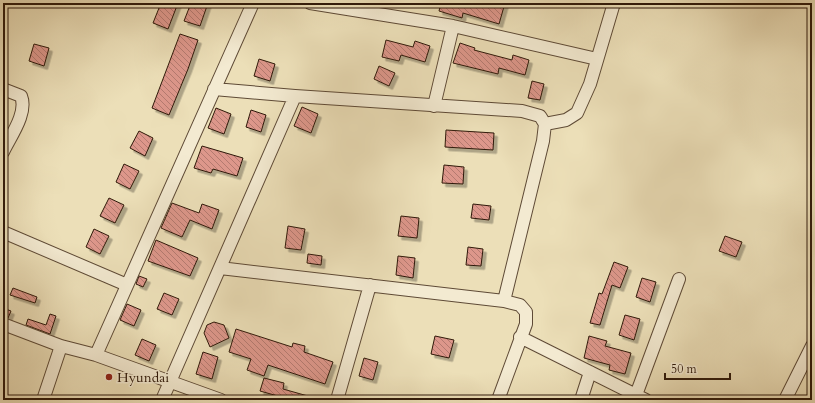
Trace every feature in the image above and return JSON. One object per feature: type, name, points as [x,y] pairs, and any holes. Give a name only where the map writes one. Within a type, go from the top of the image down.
[{"type":"street","points":[[96,355],[253,3]]},
{"type":"street","points":[[310,3],[453,26],[597,59]]},
{"type":"street","points":[[545,124],[566,120],[577,113],[590,84],[614,3]]},
{"type":"street","points":[[434,106],[453,26]]},
{"type":"street","points":[[3,89],[21,96],[24,103],[22,112],[3,152]]},
{"type":"street","points":[[214,89],[522,112],[540,116],[545,124],[543,141],[504,301]]},
{"type":"street","points":[[162,400],[295,96]]},
{"type":"street","points":[[3,232],[127,285]]},
{"type":"street","points":[[220,268],[504,301],[520,305],[526,312],[526,324],[498,400]]},
{"type":"street","points":[[520,337],[641,397],[680,279]]},
{"type":"street","points":[[337,400],[370,285]]},
{"type":"street","points":[[3,324],[61,346],[96,355],[221,400]]},
{"type":"street","points":[[43,400],[61,346]]},
{"type":"street","points":[[785,400],[812,346]]},
{"type":"street","points":[[581,400],[590,372]]},
{"type":"building","points":[[161,3],[178,3],[168,29],[153,23]]},
{"type":"building","points":[[191,3],[208,3],[200,26],[184,21]]},
{"type":"building","points":[[441,3],[505,3],[499,24],[463,13],[462,18],[439,11]]},
{"type":"building","points":[[180,34],[198,40],[169,115],[152,108]]},
{"type":"building","points":[[386,40],[413,47],[415,41],[430,46],[425,62],[401,55],[399,61],[382,57]]},
{"type":"building","points":[[460,43],[475,48],[474,50],[512,60],[513,55],[529,60],[525,75],[499,68],[498,74],[453,63]]},
{"type":"building","points":[[34,44],[49,48],[44,66],[29,61]]},
{"type":"building","points":[[259,59],[275,64],[270,81],[254,76]]},
{"type":"building","points":[[379,66],[395,73],[389,86],[374,79]]},
{"type":"building","points":[[532,81],[544,84],[540,100],[528,98]]},
{"type":"building","points":[[302,107],[318,114],[311,133],[294,126]]},
{"type":"building","points":[[216,108],[231,114],[224,134],[208,128]]},
{"type":"building","points":[[251,110],[266,115],[261,132],[246,127]]},
{"type":"building","points":[[446,130],[494,133],[493,150],[445,147]]},
{"type":"building","points":[[139,131],[153,138],[145,156],[130,148]]},
{"type":"building","points":[[202,146],[243,158],[237,176],[213,169],[211,173],[194,168]]},
{"type":"building","points":[[124,164],[139,171],[130,189],[116,182]]},
{"type":"building","points":[[444,165],[464,167],[463,184],[442,183]]},
{"type":"building","points":[[109,198],[124,205],[115,223],[100,216]]},
{"type":"building","points":[[172,203],[199,213],[202,204],[219,210],[212,229],[190,220],[182,237],[161,228]]},
{"type":"building","points":[[473,204],[491,206],[489,220],[471,218]]},
{"type":"building","points":[[401,216],[419,218],[417,238],[398,236]]},
{"type":"building","points":[[288,226],[305,229],[301,250],[285,248]]},
{"type":"building","points":[[94,229],[109,236],[100,254],[86,247]]},
{"type":"building","points":[[725,236],[742,242],[736,257],[719,251]]},
{"type":"building","points":[[156,240],[198,258],[190,276],[148,261]]},
{"type":"building","points":[[468,247],[483,249],[481,266],[466,265]]},
{"type":"building","points":[[308,254],[322,256],[321,265],[307,263]]},
{"type":"building","points":[[398,256],[415,258],[413,278],[396,275]]},
{"type":"building","points":[[614,262],[628,267],[620,288],[612,285],[600,325],[590,323],[599,293],[602,294]]},
{"type":"building","points":[[139,276],[147,279],[143,287],[136,284]]},
{"type":"building","points":[[642,278],[656,282],[650,302],[636,297]]},
{"type":"building","points":[[13,288],[37,297],[35,303],[10,295]]},
{"type":"building","points":[[164,293],[179,299],[172,315],[157,309]]},
{"type":"building","points":[[127,304],[141,310],[134,326],[120,320]]},
{"type":"building","points":[[3,308],[11,311],[8,318],[3,316]]},
{"type":"building","points":[[50,314],[56,316],[50,334],[26,325],[28,319],[46,325]]},
{"type":"building","points":[[625,315],[640,319],[634,340],[619,335]]},
{"type":"building","points":[[214,322],[224,325],[229,338],[210,347],[204,333],[207,325]]},
{"type":"building","points":[[236,329],[292,347],[293,343],[305,346],[304,352],[333,362],[325,384],[268,365],[264,376],[247,370],[251,359],[229,352]]},
{"type":"building","points":[[435,336],[454,340],[449,358],[431,354]]},
{"type":"building","points":[[589,336],[607,341],[605,346],[631,353],[625,374],[609,370],[610,365],[584,358]]},
{"type":"building","points":[[142,339],[156,345],[149,361],[135,355]]},
{"type":"building","points":[[203,352],[218,357],[212,379],[196,374]]},
{"type":"building","points":[[364,358],[378,362],[373,380],[359,376]]},
{"type":"building","points":[[264,378],[284,383],[283,389],[315,398],[314,400],[292,400],[260,391]]},
{"type":"place","name":"Hyundai","points":[[109,377]]}]
